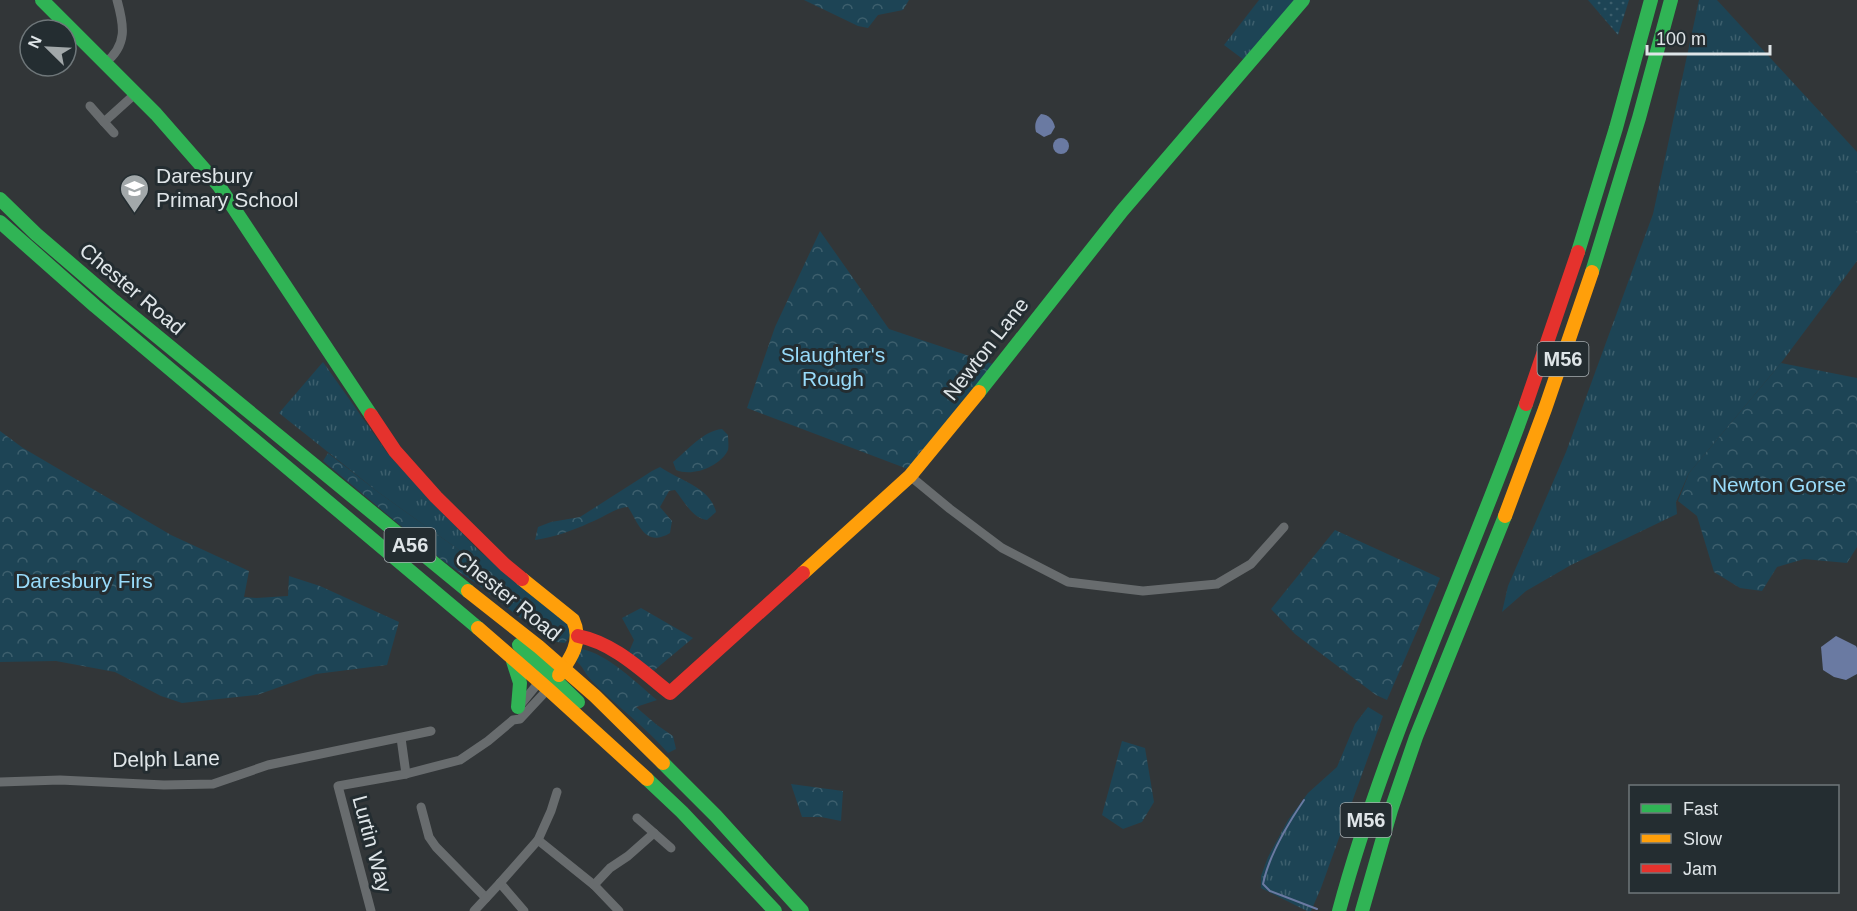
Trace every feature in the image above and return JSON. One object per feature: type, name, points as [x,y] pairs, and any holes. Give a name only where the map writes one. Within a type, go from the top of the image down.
[{"type":"main road","name":"Chester Road","points":[[42,0],[200,162],[219,186],[395,451],[436,497],[505,565],[573,620],[578,628],[577,639],[593,638],[606,645],[670,693]]},
{"type":"main road","name":"Newton Lane","points":[[670,693],[910,476],[1122,211],[1304,0]]},
{"type":"main road","name":"M56","points":[[1338,911],[1364,827],[1424,661],[1487,509],[1548,345],[1598,190],[1651,0]]},
{"type":"main road","name":"M56","points":[[1363,908],[1379,849],[1416,738],[1505,517],[1566,351],[1623,174],[1671,0]]},
{"type":"main road","name":"Chester Road","points":[[0,199],[36,234],[114,301],[447,575],[551,676],[775,911]]},
{"type":"main road","name":"Chester Road","points":[[0,222],[86,298],[512,659],[595,696],[724,824],[802,911]]},
{"type":"main road","points":[[551,676],[577,639]]},
{"type":"main road","points":[[512,659],[522,691],[518,707]]},
{"type":"street","points":[[105,63],[116,51],[124,30],[117,0]]},
{"type":"street","points":[[104,122],[135,94]]},
{"type":"street","points":[[90,106],[114,133]]},
{"type":"street","points":[[910,476],[1002,549],[1068,582],[1143,591],[1217,584],[1251,564],[1284,527]]},
{"type":"street","points":[[513,720],[513,714],[518,707],[551,676]]},
{"type":"street","points":[[401,738],[406,774],[460,760],[513,720],[520,719],[551,676]]},
{"type":"street","name":"Delph Lane","points":[[0,782],[60,780],[164,785],[213,784],[268,765],[431,730]]},
{"type":"street","name":"Lurtin Way","points":[[371,911],[338,786],[406,774]]},
{"type":"street","points":[[474,911],[538,840],[557,792]]},
{"type":"street","points":[[421,807],[429,837],[436,847],[486,898]]},
{"type":"street","points":[[637,818],[671,848]]},
{"type":"street","points":[[594,885],[610,868],[628,856],[654,833]]},
{"type":"street","points":[[538,840],[594,885],[619,911]]},
{"type":"street","points":[[500,883],[524,911]]},
{"type":"green space","points":[[804,0],[909,0],[903,10],[878,15],[868,28],[858,26]]},
{"type":"green space","points":[[1259,0],[1296,0],[1244,60],[1224,45]]},
{"type":"green space","points":[[1588,0],[1629,0],[1618,35]]},
{"type":"green space","points":[[1699,0],[1717,0],[1857,152],[1857,261],[1781,363],[1689,473],[1676,502],[1677,514],[1571,565],[1526,591],[1502,612],[1508,586],[1566,452],[1653,214]]},
{"type":"green space","name":"Slaughter's Rough","points":[[820,231],[889,329],[996,365],[913,471],[747,408],[775,327]]},
{"type":"green space","points":[[323,362],[388,454],[478,550],[473,560],[378,492],[279,413]]},
{"type":"green space","name":"Newton Gorse","points":[[1781,363],[1857,378],[1857,547],[1847,563],[1804,559],[1777,567],[1762,591],[1740,588],[1714,572],[1697,516],[1678,501],[1689,473]]},
{"type":"green space","points":[[722,429],[728,435],[728,450],[719,461],[697,471],[676,470],[673,462],[702,437]]},
{"type":"green space","name":"Daresbury Firs","points":[[0,431],[23,448],[171,535],[249,571],[244,597],[288,596],[289,576],[320,586],[399,622],[387,665],[316,674],[257,695],[182,703],[161,696],[115,672],[56,661],[0,662]]},
{"type":"green space","points":[[328,453],[473,560],[478,550],[561,617],[573,631],[565,643],[550,641],[481,587],[442,560],[323,461]]},
{"type":"green space","points":[[660,467],[701,491],[713,504],[716,512],[707,520],[702,519],[689,508],[675,490],[669,491],[660,507],[672,521],[670,533],[661,537],[654,538],[644,532],[628,507],[618,509],[569,531],[535,540],[538,527],[551,522],[580,517]]},
{"type":"green space","points":[[1335,530],[1440,578],[1387,700],[1376,695],[1295,634],[1271,609]]},
{"type":"green space","points":[[641,608],[693,638],[651,673],[628,654],[634,640],[622,618]]},
{"type":"green space","points":[[582,649],[611,663],[657,700],[636,707],[673,736],[676,749],[668,753],[592,681],[574,659]]},
{"type":"green space","points":[[1368,707],[1383,716],[1321,888],[1311,911],[1307,911],[1261,888],[1261,876],[1268,857],[1288,820],[1308,793],[1337,767],[1355,724]]},
{"type":"green space","points":[[1122,741],[1145,748],[1154,802],[1142,822],[1123,829],[1102,815]]},
{"type":"green space","points":[[791,784],[843,791],[841,821],[821,817],[802,817]]},
{"type":"shaded area","points":[[1041,114],[1050,118],[1055,127],[1051,134],[1044,137],[1035,129]]},
{"type":"shaded area","points":[[1058,138],[1064,138],[1069,146],[1067,152],[1058,154],[1053,149],[1053,143]]},
{"type":"shaded area","points":[[1836,636],[1857,648],[1857,674],[1846,680],[1834,677],[1823,670],[1821,647]]},
{"type":"waterway","points":[[1304,800],[1279,840],[1263,884],[1270,891],[1317,909]]},
{"type":"traffic: fast","points":[[42,0],[156,114],[219,186],[371,415]]},
{"type":"traffic: fast","points":[[979,392],[1122,211],[1303,0]]},
{"type":"traffic: fast","points":[[1578,252],[1616,128],[1651,0]]},
{"type":"traffic: fast","points":[[1592,272],[1639,118],[1671,0]]},
{"type":"traffic: fast","points":[[0,199],[36,234],[114,301],[468,591]]},
{"type":"traffic: fast","points":[[0,222],[95,306],[478,628]]},
{"type":"traffic: fast","points":[[1339,911],[1379,782],[1526,404]]},
{"type":"traffic: fast","points":[[1362,911],[1391,810],[1416,737],[1505,516]]},
{"type":"traffic: fast","points":[[519,645],[578,702]]},
{"type":"traffic: fast","points":[[513,661],[520,683],[518,707]]},
{"type":"traffic: fast","points":[[663,763],[716,816],[802,911]]},
{"type":"traffic: fast","points":[[647,779],[682,812],[775,911]]},
{"type":"traffic: slow","points":[[1505,516],[1592,272]]},
{"type":"traffic: slow","points":[[803,573],[910,476],[979,392]]},
{"type":"traffic: slow","points":[[522,579],[573,620],[577,635],[576,642],[571,656],[559,675]]},
{"type":"traffic: slow","points":[[468,591],[539,647],[595,696],[663,763]]},
{"type":"traffic: slow","points":[[478,628],[647,779]]},
{"type":"traffic: jam","points":[[1526,404],[1578,252]]},
{"type":"traffic: jam","points":[[371,415],[395,451],[436,497],[522,579]]},
{"type":"traffic: jam","points":[[578,636],[616,651],[670,693],[803,573]]},
{"type":"place","name":"Daresbury Primary School","points":[[135,214]]}]
